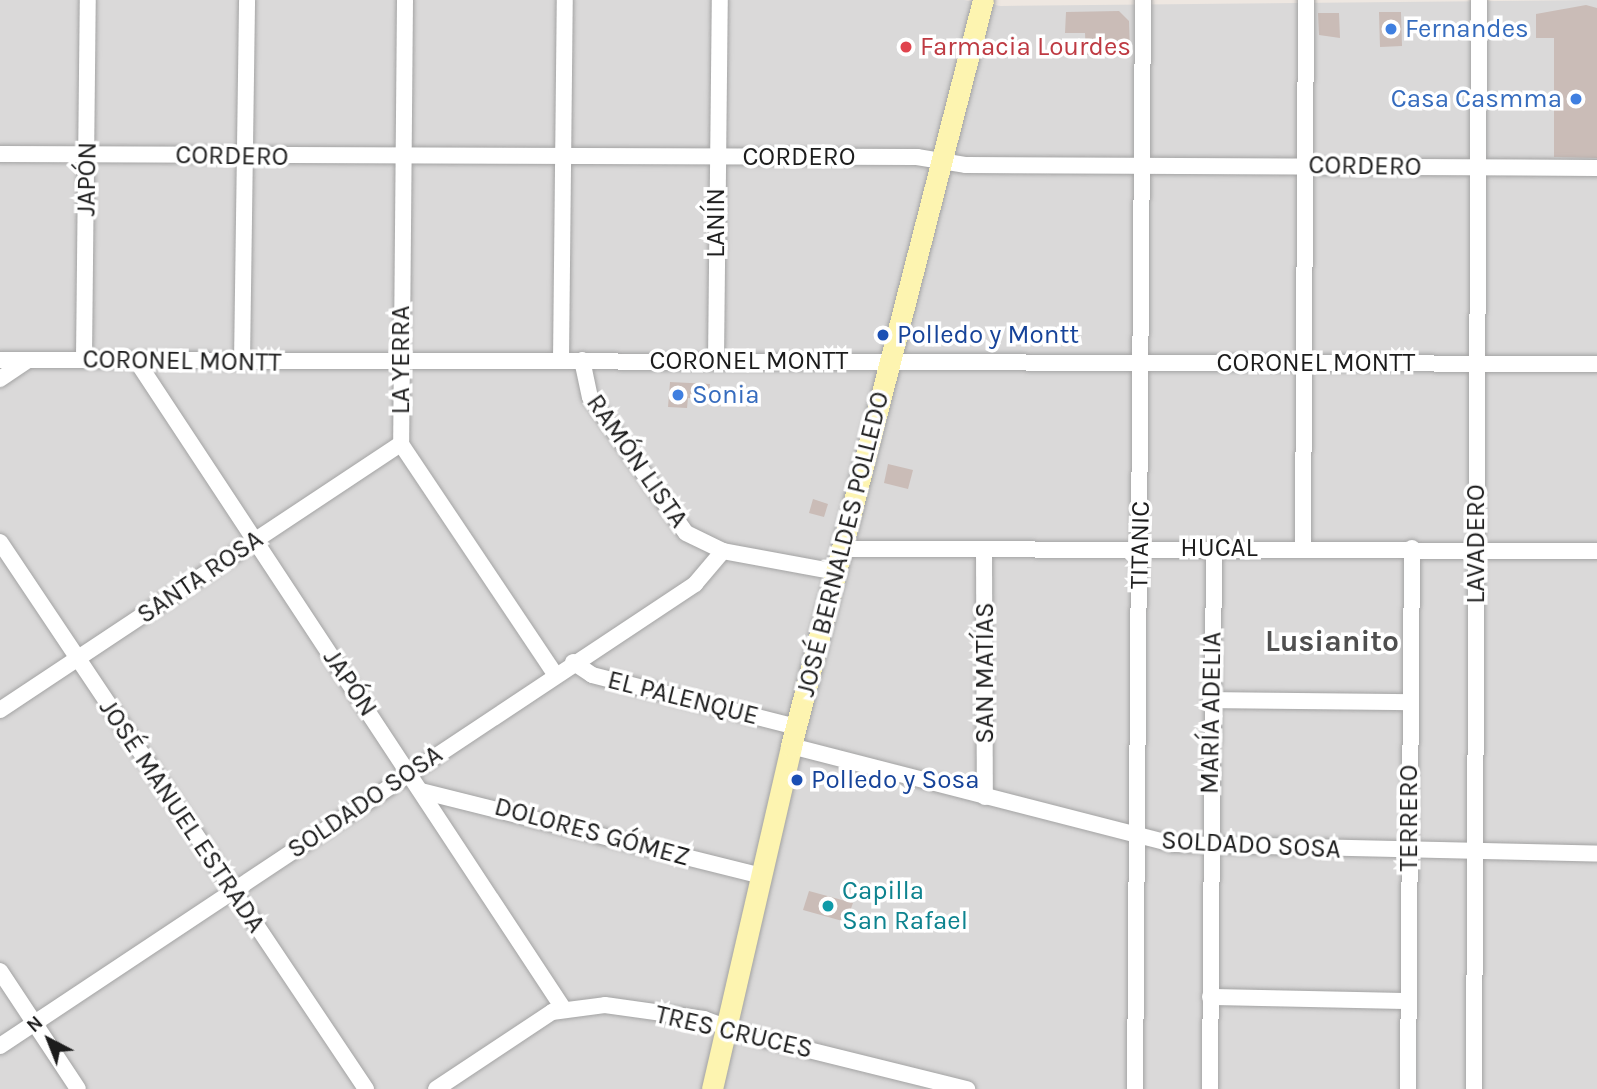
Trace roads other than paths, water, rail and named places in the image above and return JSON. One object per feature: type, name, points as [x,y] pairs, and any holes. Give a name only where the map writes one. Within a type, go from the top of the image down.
[{"type":"main road","name":"JOSÉ BERNALDES POLLEDO","points":[[712,1089],[724,1027],[835,572],[983,0]]},
{"type":"street","name":"JAPÓN","points":[[84,359],[88,0]]},
{"type":"street","points":[[242,362],[247,0]]},
{"type":"street","name":"LA YERRA","points":[[405,0],[401,159],[401,444],[555,674]]},
{"type":"street","points":[[561,360],[561,158],[565,0]]},
{"type":"street","name":"LANÍN","points":[[716,362],[720,0]]},
{"type":"street","name":"TITANIC","points":[[1135,1089],[1143,0]]},
{"type":"street","points":[[1303,547],[1306,0]]},
{"type":"street","name":"LAVADERO","points":[[1474,1089],[1479,0]]},
{"type":"street","name":"CORDERO","points":[[0,154],[401,159],[917,157],[966,165],[1306,164],[1597,169]]},
{"type":"street","name":"CORONEL MONTT","points":[[0,360],[1597,364]]},
{"type":"street","name":"JAPÓN","points":[[136,360],[563,1007]]},
{"type":"street","name":"RAMÓN LISTA","points":[[582,360],[590,397],[686,533],[723,551],[835,572]]},
{"type":"street","points":[[0,379],[27,361]]},
{"type":"street","name":"SANTA ROSA","points":[[0,710],[401,444]]},
{"type":"street","name":"JOSÉ MANUEL ESTRADA","points":[[0,542],[366,1089]]},
{"type":"street","name":"MARÍA ADELIA","points":[[1210,1089],[1214,547]]},
{"type":"street","name":"HUCAL","points":[[841,549],[1303,547],[1597,551]]},
{"type":"street","name":"TERRERO","points":[[1408,1089],[1412,548]]},
{"type":"street","name":"SAN MATÍAS","points":[[984,549],[985,797]]},
{"type":"street","name":"SOLDADO SOSA","points":[[0,1046],[573,662],[695,584],[723,551]]},
{"type":"street","name":"EL PALENQUE","points":[[573,662],[592,675],[794,737]]},
{"type":"street","points":[[1211,700],[1409,702]]},
{"type":"street","name":"SOLDADO SOSA","points":[[794,737],[985,797],[1137,837],[1210,847],[1476,854],[1597,854]]},
{"type":"street","name":"DOLORES GÓMEZ","points":[[421,791],[762,876]]},
{"type":"street","points":[[0,971],[78,1089]]},
{"type":"street","points":[[1210,997],[1408,1001]]},
{"type":"street","name":"TRES CRUCES","points":[[436,1089],[563,1007],[605,1004],[693,1017],[967,1089]]},
{"type":"street","points":[[898,1089],[901,1072]]},
{"type":"place","name":"Fernandes","points":[[1391,29]]},
{"type":"place","name":"Farmacia Lourdes","points":[[906,47]]},
{"type":"place","name":"Casa Casmma","points":[[1576,99]]},
{"type":"place","name":"Polledo y Montt","points":[[883,335]]},
{"type":"place","name":"Sonia","points":[[678,395]]},
{"type":"place","name":"Polledo y Sosa","points":[[797,780]]},
{"type":"place","name":"Capilla San Rafael","points":[[828,906]]},
{"type":"district","name":"Lusianito","points":[[1332,641]]}]
